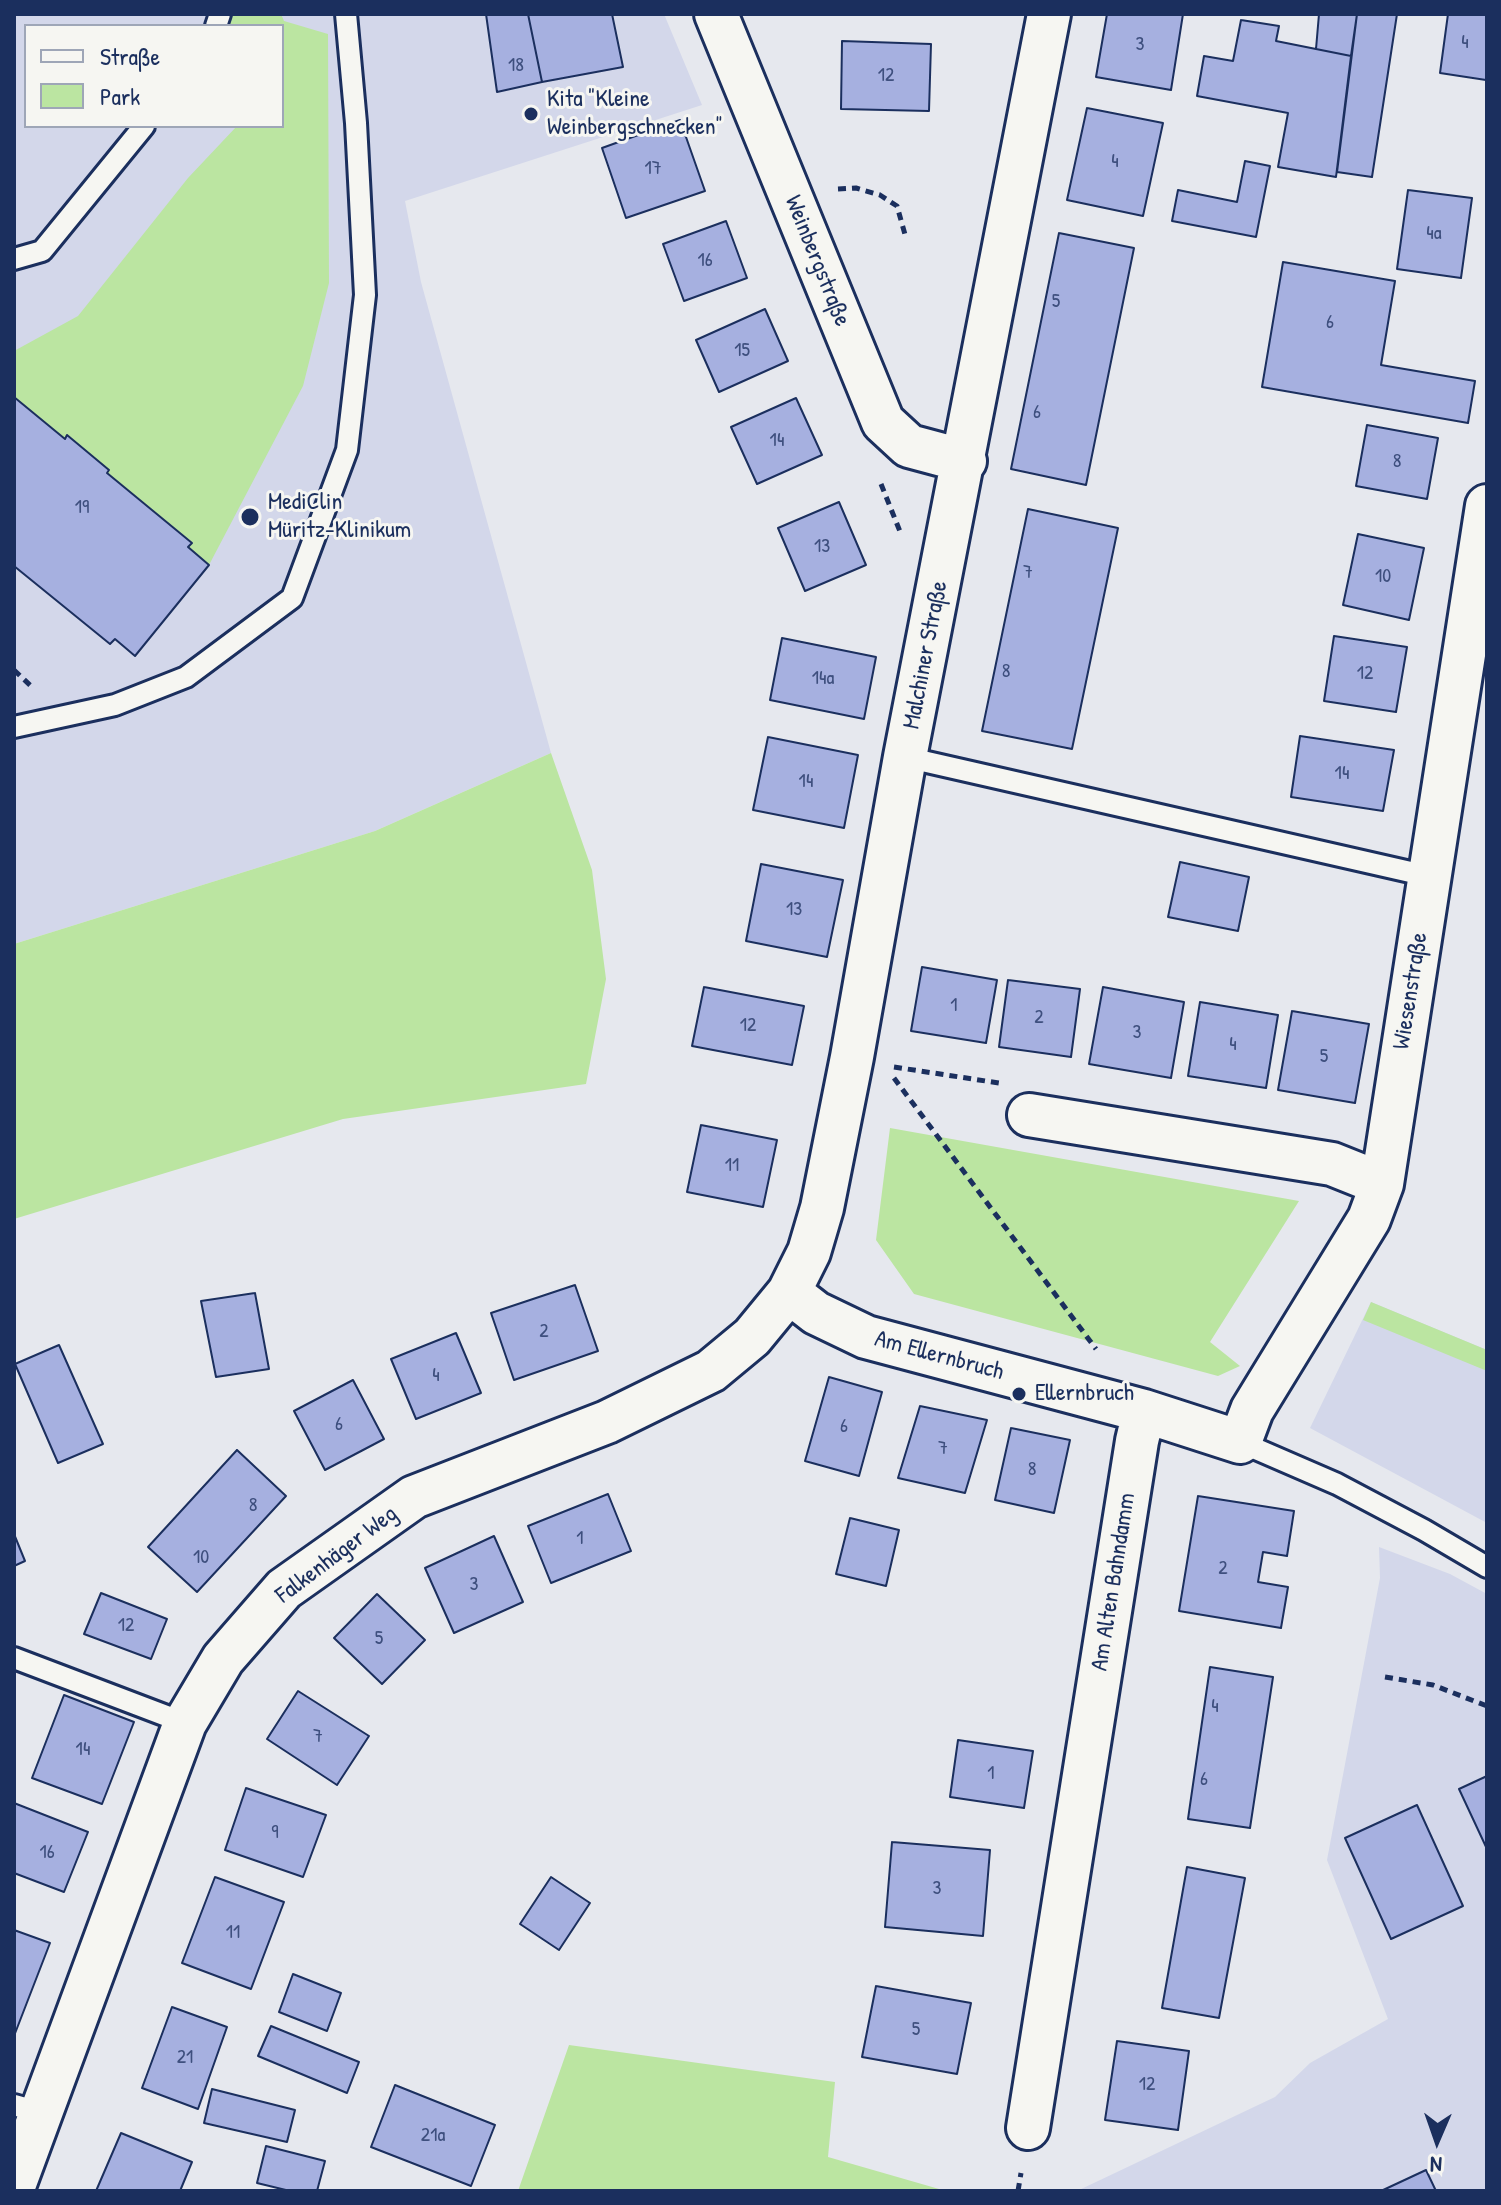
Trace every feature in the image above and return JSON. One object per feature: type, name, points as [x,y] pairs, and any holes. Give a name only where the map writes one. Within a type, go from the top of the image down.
[{"type":"street","name":"Weinbergstraße","points":[[716,14],[883,422],[909,446],[965,461]]},
{"type":"street","name":"Malchiner Straße","points":[[789,1292],[809,1252],[822,1208],[905,757],[965,461],[1049,14]]},
{"type":"street","name":"Wiesenstraße","points":[[1240,1442],[1252,1410],[1369,1219],[1382,1184],[1487,506]]},
{"type":"street","points":[[1029,1115],[1332,1164],[1382,1184]]},
{"type":"street","name":"Am Ellernbruch","points":[[789,1292],[816,1313],[866,1337],[1144,1411]]},
{"type":"street","name":"Falkenhäger Weg","points":[[14,2186],[27,2109],[185,1723],[223,1659],[284,1589],[414,1497],[607,1422],[711,1371],[752,1337],[789,1292]]},
{"type":"street","points":[[1144,1411],[1240,1442]]},
{"type":"street","name":"Am Alten Bahndamm","points":[[1028,2128],[1134,1457],[1144,1411]]},
{"type":"lane","points":[[14,727],[115,705],[186,677],[292,598],[347,450],[365,295],[356,123],[346,14]]},
{"type":"lane","points":[[14,259],[42,251],[142,128]]},
{"type":"lane","points":[[905,757],[1428,876]]},
{"type":"lane","points":[[1240,1442],[1337,1484],[1487,1567]]},
{"type":"lane","points":[[14,1658],[185,1723]]},
{"type":"path","points":[[833,176],[844,204]]},
{"type":"path","points":[[838,189],[856,188],[880,195],[897,206],[906,238]]},
{"type":"path","points":[[880,481],[903,539]]},
{"type":"path","points":[[1029,1115],[1023,1087],[885,1065],[1098,1352],[1085,1395]]},
{"type":"path","points":[[1385,1677],[1433,1685],[1487,1706]]},
{"type":"shaded area","name":"MediClin Müritz-Klinikum","points":[[14,14],[664,14],[702,105],[405,201],[421,282],[551,753],[375,831],[14,944]]},
{"type":"shaded area","points":[[1371,1302],[1487,1350],[1487,1523],[1310,1428]]},
{"type":"shaded area","points":[[1379,1547],[1450,1574],[1487,1594],[1487,2191],[1077,2191],[1275,2097],[1310,2063],[1388,2019],[1327,1860],[1380,1578]]},
{"type":"green space","points":[[232,14],[281,14],[284,21],[328,34],[329,283],[303,386],[209,565],[188,547],[192,542],[107,473],[109,470],[68,435],[65,439],[14,397],[14,351],[78,316],[188,178],[235,128],[284,128],[284,24],[229,24]]},
{"type":"green space","points":[[551,753],[592,870],[606,979],[586,1084],[343,1119],[14,1219],[14,944],[375,831]]},
{"type":"green space","points":[[890,1128],[1299,1201],[1210,1342],[1240,1366],[1218,1376],[914,1294],[876,1240]]},
{"type":"green space","points":[[1371,1302],[1487,1350],[1487,1371],[1363,1320]]},
{"type":"green space","points":[[569,2045],[835,2082],[828,2157],[946,2191],[518,2191]]},
{"type":"building","points":[[486,14],[528,14],[542,82],[497,92]]},
{"type":"building","points":[[528,14],[612,14],[623,67],[542,82]]},
{"type":"building","points":[[1107,14],[1183,14],[1171,90],[1096,77]]},
{"type":"building","points":[[1319,14],[1357,14],[1351,56],[1316,49]]},
{"type":"building","points":[[1357,14],[1397,14],[1372,177],[1337,172]]},
{"type":"building","points":[[1448,14],[1487,14],[1486,80],[1440,73]]},
{"type":"building","points":[[1241,20],[1279,26],[1276,41],[1351,56],[1336,177],[1278,167],[1288,113],[1197,96],[1204,56],[1233,61]]},
{"type":"building","points":[[842,41],[931,44],[929,111],[841,109]]},
{"type":"building","points":[[1087,108],[1163,123],[1143,216],[1067,200]]},
{"type":"building","points":[[680,120],[705,191],[626,218],[602,148]]},
{"type":"building","points":[[1245,161],[1270,166],[1256,237],[1172,221],[1178,190],[1237,202]]},
{"type":"building","points":[[1408,190],[1472,198],[1461,278],[1397,269]]},
{"type":"building","points":[[726,221],[747,278],[684,301],[663,244]]},
{"type":"building","points":[[1059,233],[1134,248],[1086,485],[1011,469]]},
{"type":"building","points":[[1283,262],[1395,281],[1381,365],[1475,381],[1468,423],[1262,387]]},
{"type":"building","points":[[765,309],[788,361],[719,392],[696,340]]},
{"type":"building","points":[[14,397],[109,470],[107,473],[192,543],[188,547],[209,565],[135,656],[115,639],[110,644],[14,566]]},
{"type":"building","points":[[796,398],[822,455],[757,484],[731,427]]},
{"type":"building","points":[[1367,425],[1438,438],[1427,499],[1356,486]]},
{"type":"building","points":[[839,502],[866,565],[805,591],[778,528]]},
{"type":"building","points":[[1028,509],[1118,528],[1072,749],[982,731]]},
{"type":"building","points":[[1358,534],[1424,548],[1409,620],[1343,605]]},
{"type":"building","points":[[1334,636],[1407,647],[1396,712],[1324,701]]},
{"type":"building","points":[[782,638],[876,657],[864,719],[770,700]]},
{"type":"building","points":[[1300,736],[1394,750],[1383,811],[1291,797]]},
{"type":"building","points":[[768,737],[858,755],[844,828],[753,810]]},
{"type":"building","points":[[1180,862],[1249,877],[1238,931],[1168,917]]},
{"type":"building","points":[[761,864],[843,880],[827,957],[746,941]]},
{"type":"building","points":[[922,967],[997,980],[986,1043],[911,1031]]},
{"type":"building","points":[[1008,980],[1080,989],[1071,1057],[999,1047]]},
{"type":"building","points":[[704,987],[804,1006],[792,1065],[692,1046]]},
{"type":"building","points":[[1103,987],[1184,1002],[1171,1078],[1089,1064]]},
{"type":"building","points":[[1200,1002],[1278,1015],[1266,1088],[1188,1076]]},
{"type":"building","points":[[1292,1011],[1369,1024],[1355,1103],[1278,1090]]},
{"type":"building","points":[[701,1125],[777,1140],[763,1207],[687,1192]]},
{"type":"building","points":[[575,1285],[598,1351],[514,1380],[491,1313]]},
{"type":"building","points":[[255,1293],[269,1369],[216,1377],[201,1301]]},
{"type":"building","points":[[456,1333],[481,1393],[416,1419],[391,1359]]},
{"type":"building","points":[[59,1345],[103,1444],[58,1463],[15,1364]]},
{"type":"building","points":[[829,1377],[882,1392],[859,1476],[805,1461]]},
{"type":"building","points":[[353,1380],[384,1439],[325,1470],[294,1411]]},
{"type":"building","points":[[920,1406],[987,1420],[965,1493],[898,1478]]},
{"type":"building","points":[[1011,1428],[1070,1440],[1054,1513],[995,1500]]},
{"type":"building","points":[[237,1450],[286,1496],[197,1592],[148,1547]]},
{"type":"building","points":[[608,1494],[631,1551],[551,1583],[528,1526]]},
{"type":"building","points":[[1198,1496],[1294,1511],[1287,1556],[1263,1552],[1258,1582],[1288,1587],[1281,1628],[1179,1611]]},
{"type":"building","points":[[850,1518],[899,1530],[886,1586],[836,1574]]},
{"type":"building","points":[[14,1534],[25,1561],[14,1566]]},
{"type":"building","points":[[494,1536],[523,1602],[454,1633],[425,1568]]},
{"type":"building","points":[[101,1593],[167,1619],[151,1659],[84,1634]]},
{"type":"building","points":[[377,1594],[425,1640],[382,1684],[334,1638]]},
{"type":"building","points":[[1210,1667],[1273,1677],[1250,1828],[1188,1819]]},
{"type":"building","points":[[298,1691],[369,1736],[337,1785],[267,1739]]},
{"type":"building","points":[[64,1695],[134,1722],[102,1804],[32,1778]]},
{"type":"building","points":[[958,1740],[1033,1751],[1024,1808],[950,1797]]},
{"type":"building","points":[[1487,1776],[1487,1849],[1459,1789]]},
{"type":"building","points":[[246,1788],[326,1815],[303,1877],[225,1850]]},
{"type":"building","points":[[14,1803],[88,1832],[64,1892],[14,1873]]},
{"type":"building","points":[[1417,1805],[1463,1906],[1391,1939],[1345,1838]]},
{"type":"building","points":[[892,1842],[990,1850],[983,1936],[885,1927]]},
{"type":"building","points":[[1187,1867],[1245,1878],[1219,2018],[1162,2008]]},
{"type":"building","points":[[215,1877],[284,1902],[251,1989],[182,1963]]},
{"type":"building","points":[[551,1877],[590,1903],[559,1950],[520,1924]]},
{"type":"building","points":[[14,1930],[50,1943],[14,2036]]},
{"type":"building","points":[[293,1974],[341,1993],[327,2031],[279,2012]]},
{"type":"building","points":[[876,1986],[971,2003],[957,2074],[862,2057]]},
{"type":"building","points":[[172,2007],[227,2027],[198,2109],[142,2088]]},
{"type":"building","points":[[271,2026],[359,2062],[347,2093],[258,2056]]},
{"type":"building","points":[[1117,2041],[1189,2051],[1178,2130],[1105,2120]]},
{"type":"building","points":[[395,2085],[495,2125],[471,2186],[371,2147]]},
{"type":"building","points":[[212,2089],[295,2110],[287,2142],[204,2123]]},
{"type":"building","points":[[121,2133],[192,2162],[180,2191],[96,2191]]},
{"type":"building","points":[[266,2146],[325,2161],[317,2191],[290,2191],[257,2183]]},
{"type":"building","points":[[1426,2170],[1436,2191],[1381,2191]]},
{"type":"place","name":"Kita \"Kleine Weinbergschnecken\"","points":[[531,114]]},
{"type":"place","name":"MediClin Müritz-Klinikum","points":[[250,517]]},
{"type":"place","name":"Ellernbruch","points":[[1019,1394]]}]
